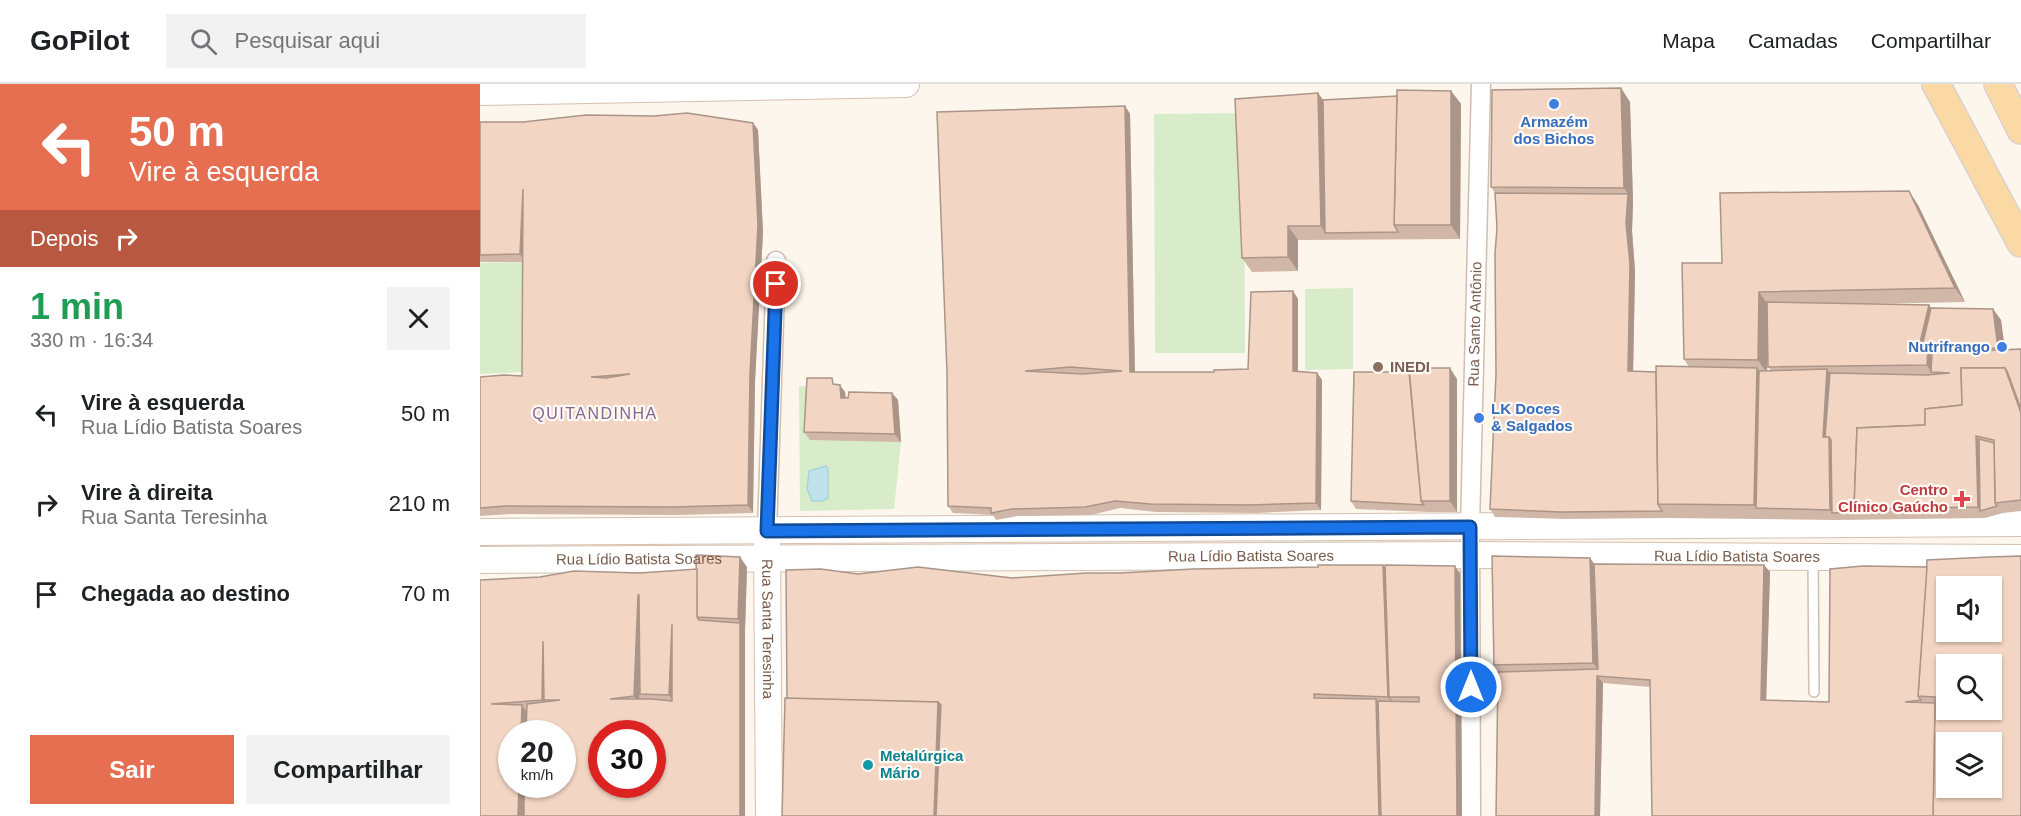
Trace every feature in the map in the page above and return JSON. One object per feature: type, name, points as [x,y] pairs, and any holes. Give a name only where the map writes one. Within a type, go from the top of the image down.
[{"type":"main road","points":[[480,92],[906,84]]},
{"type":"main road","points":[[1936,84],[2021,243]]},
{"type":"main road","points":[[1998,84],[2021,130]]},
{"type":"main road","points":[[1947,524],[1948,557]]},
{"type":"main road","name":"Rua Lídio Batista Soares","points":[[490,532],[2021,524]]},
{"type":"main road","points":[[1822,556],[1831,525]]},
{"type":"main road","points":[[1675,556],[1677,526]]},
{"type":"main road","points":[[1314,528],[1314,556]]},
{"type":"main road","points":[[1023,558],[1024,529]]},
{"type":"main road","points":[[1118,529],[1118,557]]},
{"type":"main road","name":"Rua Santa Teresinha","points":[[767,531],[769,816]]},
{"type":"main road","points":[[490,532],[490,560]]},
{"type":"main road","name":"Rua Lídio Batista Soares","points":[[490,560],[1470,555],[2021,558]]},
{"type":"street","name":"Rua Santo Antônio","points":[[1471,816],[1470,527],[1481,84]]},
{"type":"street","name":"Rua Santa Teresinha","points":[[767,531],[776,261]]},
{"type":"lane","points":[[1814,692],[1822,556]]},
{"type":"green space","points":[[1244,113],[1245,353],[1155,353],[1154,114]]},
{"type":"green space","points":[[525,262],[529,372],[480,374],[480,263]]},
{"type":"green space","points":[[1353,288],[1353,369],[1305,370],[1305,289]]},
{"type":"green space","points":[[799,386],[812,386],[901,442],[894,509],[800,511]]},
{"type":"water","points":[[826,466],[828,469],[828,498],[822,501],[812,501],[807,489],[809,471]]},
{"type":"building","points":[[1621,88],[1624,188],[1491,187],[1492,90]]},
{"type":"building","points":[[1397,90],[1451,91],[1451,225],[1394,225]]},
{"type":"building","points":[[1318,93],[1321,226],[1288,226],[1288,257],[1242,258],[1235,99]]},
{"type":"building","points":[[1397,96],[1394,225],[1398,232],[1325,233],[1323,100]]},
{"type":"building","points":[[1125,106],[1130,372],[1214,372],[1214,370],[1248,369],[1251,292],[1293,291],[1293,371],[1317,373],[1316,503],[1249,505],[1151,504],[1115,501],[1085,507],[1012,509],[991,513],[991,508],[948,506],[947,373],[937,112]],"holes":[[[1070,367],[1122,371],[1083,374],[1025,371]]]},
{"type":"building","points":[[687,113],[753,123],[758,225],[750,374],[748,505],[480,508],[480,377],[522,376],[523,189],[520,254],[480,255],[480,122],[523,122],[586,115],[654,116]],"holes":[[[630,374],[606,378],[591,377]]]},
{"type":"building","points":[[1909,191],[1955,288],[1759,292],[1758,360],[1684,359],[1682,263],[1722,263],[1720,193]]},
{"type":"building","points":[[1495,193],[1628,194],[1626,223],[1630,264],[1628,371],[1656,372],[1658,504],[1662,511],[1561,512],[1490,509],[1496,374],[1495,254],[1497,228]]},
{"type":"building","points":[[1767,302],[1929,305],[1919,347],[1928,347],[1927,365],[1768,367]]},
{"type":"building","points":[[1931,308],[1993,309],[1998,348],[1930,350],[1928,347],[1922,347]]},
{"type":"building","points":[[2021,349],[2021,409],[2005,368],[1961,368],[1962,405],[1925,409],[1925,425],[1857,428],[1854,509],[1857,512],[1832,513],[1831,440],[1825,437],[1830,373],[1927,375],[1950,373],[1931,372],[1932,353]]},
{"type":"building","points":[[1656,366],[1757,368],[1754,505],[1658,504]]},
{"type":"building","points":[[1409,368],[1450,368],[1450,501],[1421,501]]},
{"type":"building","points":[[1961,368],[2005,368],[2021,413],[2021,500],[1995,503],[1994,440],[1976,436],[1978,507],[1854,509],[1857,428],[1925,425],[1925,409],[1962,405]]},
{"type":"building","points":[[1827,369],[1823,437],[1829,437],[1830,510],[1756,508],[1759,371]]},
{"type":"building","points":[[1354,372],[1409,372],[1421,501],[1424,505],[1351,501]]},
{"type":"building","points":[[807,378],[832,378],[833,384],[840,385],[841,398],[848,398],[849,392],[892,393],[895,434],[804,432]]},
{"type":"building","points":[[1979,439],[1994,443],[1995,503],[1997,506],[1980,511]]},
{"type":"building","points":[[696,555],[740,557],[738,619],[697,617]]},
{"type":"building","points":[[1492,556],[1590,558],[1593,663],[1494,665]]},
{"type":"building","points":[[2021,556],[2021,816],[1933,816],[1935,697],[1918,696],[1927,560]]},
{"type":"building","points":[[1594,564],[1764,565],[1761,700],[1829,702],[1830,569],[1863,566],[1927,567],[1918,696],[1921,700],[1905,702],[1935,703],[1933,816],[1652,816],[1650,680],[1597,676],[1595,816],[1496,816],[1498,672],[1598,669]]},
{"type":"building","points":[[1318,565],[1383,565],[1388,697],[1314,694],[1314,698],[1376,699],[1379,816],[936,816],[941,705],[938,702],[787,699],[786,570],[821,569],[858,574],[918,567],[1012,578],[1193,569],[1318,567]]},
{"type":"building","points":[[1385,565],[1455,566],[1457,816],[1381,816],[1378,701],[1419,702],[1419,697],[1389,697]]},
{"type":"building","points":[[697,569],[697,617],[699,620],[740,623],[740,816],[524,816],[524,798],[576,798],[576,720],[526,720],[527,704],[560,700],[544,700],[543,641],[542,700],[491,704],[522,705],[521,720],[498,720],[498,798],[519,798],[518,816],[480,816],[480,580],[540,577],[574,571],[639,573]],"holes":[[[639,595],[640,694],[669,695],[672,624],[672,701],[610,699],[634,696]]]},
{"type":"building","name":"Metalúrgica Mário","points":[[785,698],[938,702],[934,816],[782,816]]},
{"type":"place","name":"Armazém dos Bichos","points":[[1554,104]]},
{"type":"place","name":"Nutrifrango","points":[[2002,347]]},
{"type":"place","name":"INEDI","points":[[1378,367]]},
{"type":"place","name":"LK Doces & Salgados","points":[[1479,418]]},
{"type":"place","name":"Centro Clínico Gaúcho","points":[[1962,499]]},
{"type":"place","name":"Metalúrgica Mário","points":[[868,765]]},
{"type":"district","name":"QUITANDINHA","points":[[595,413]]},
{"type":"route","points":[[776,284],[767,531],[1470,527],[1471,687]]}]
